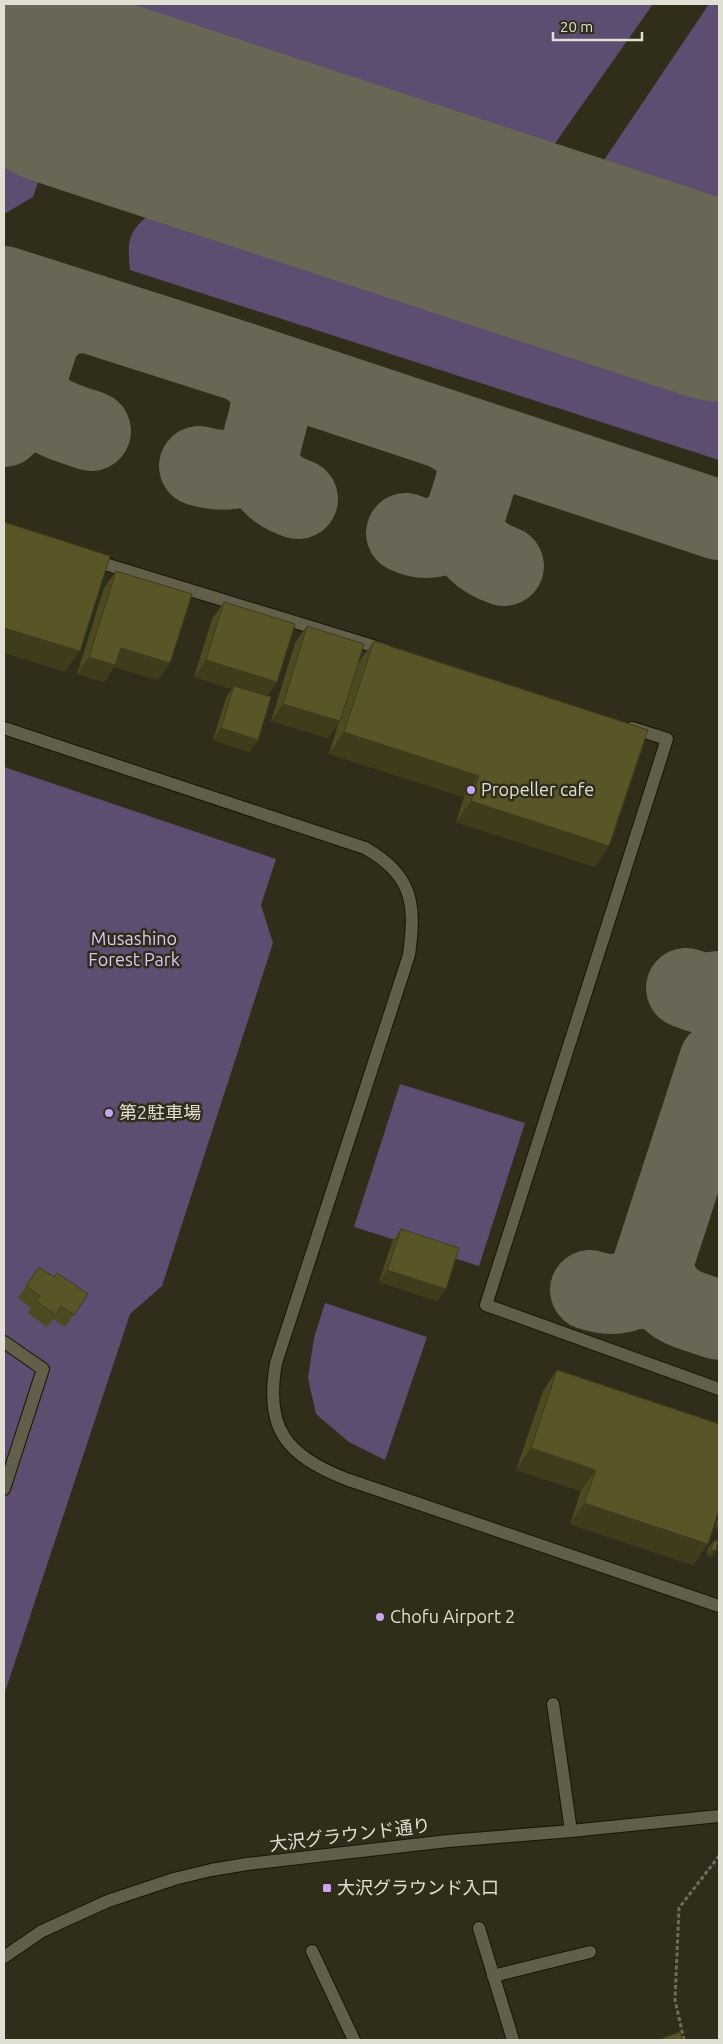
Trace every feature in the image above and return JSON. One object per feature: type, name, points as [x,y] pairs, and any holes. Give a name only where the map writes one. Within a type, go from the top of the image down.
[{"type":"street","points":[[79,556],[399,654]]},
{"type":"street","points":[[621,724],[667,739],[486,1305],[719,1389]]},
{"type":"street","points":[[4,728],[365,848],[380,856],[394,869],[407,890],[413,919],[409,954],[276,1363],[272,1384],[275,1412],[278,1427],[292,1447],[314,1464],[346,1479],[719,1606]]},
{"type":"street","points":[[4,1342],[43,1369],[4,1489]]},
{"type":"street","points":[[553,1704],[571,1831]]},
{"type":"street","name":"大沢グラウンド通り","points":[[4,1957],[42,1931],[108,1901],[174,1879],[211,1870],[246,1864],[448,1841],[719,1816]]},
{"type":"street","points":[[479,1928],[513,2040]]},
{"type":"street","points":[[312,1951],[354,2040]]},
{"type":"street","points":[[493,1976],[590,1952]]},
{"type":"path","points":[[684,2040],[675,2000],[679,1908],[719,1856]]},
{"type":"green space","points":[[123,4],[653,4],[544,159],[119,17]]},
{"type":"green space","points":[[709,4],[719,4],[719,216],[594,175]]},
{"type":"green space","points":[[4,164],[40,176],[33,197],[4,214]]},
{"type":"green space","points":[[155,211],[719,392],[719,460],[130,270],[129,243],[131,236],[139,224]]},
{"type":"green space","name":"Musashino Forest Park","points":[[4,767],[276,859],[261,905],[273,943],[162,1286],[130,1314],[4,1695]]},
{"type":"green space","points":[[400,1084],[525,1123],[479,1266],[354,1227]]},
{"type":"green space","points":[[325,1303],[427,1337],[385,1460],[349,1442],[316,1414],[308,1378],[314,1338]]},
{"type":"building","points":[[4,522],[110,556],[80,651],[4,628]]},
{"type":"building","points":[[116,571],[192,594],[170,663],[121,648],[115,665],[89,657]]},
{"type":"building","points":[[224,602],[295,624],[277,682],[206,660]]},
{"type":"building","points":[[307,626],[364,644],[340,721],[283,704]]},
{"type":"building","points":[[374,641],[648,730],[609,846],[471,801],[479,776],[344,732]]},
{"type":"building","points":[[234,686],[271,697],[258,740],[221,728]]},
{"type":"building","points":[[401,1229],[459,1248],[446,1289],[387,1270]]},
{"type":"building","points":[[39,1267],[54,1277],[57,1273],[88,1294],[74,1315],[61,1306],[56,1315],[36,1301],[40,1296],[26,1286]]},
{"type":"building","points":[[557,1370],[719,1424],[719,1510],[708,1544],[584,1503],[596,1470],[531,1448]]},
{"type":"building","points":[[718,1540],[716,1551],[711,1550],[713,1542]]},
{"type":"building","points":[[680,2032],[683,2040],[657,2040]]},
{"type":"taxiway","points":[[4,73],[32,76]]},
{"type":"taxiway","points":[[4,286],[242,362],[719,520]]},
{"type":"taxiway","points":[[4,427],[17,408],[40,338],[45,331],[63,317],[84,313],[92,314]]},
{"type":"taxiway","points":[[199,466],[223,470],[231,469],[246,464],[258,452],[268,418],[271,399],[266,383],[253,369],[242,362]]},
{"type":"taxiway","points":[[29,368],[29,383],[32,395],[38,405],[55,418],[91,431]]},
{"type":"taxiway","points":[[446,430],[465,443],[471,450],[477,466],[465,517],[467,536],[482,555],[504,566]]},
{"type":"taxiway","points":[[259,451],[265,475],[275,487],[289,496],[298,499]]},
{"type":"taxiway","points":[[406,533],[423,538],[438,536],[445,534],[465,518]]},
{"type":"taxiway","points":[[686,988],[700,993],[719,991]]},
{"type":"taxiway","points":[[590,1290],[607,1294],[622,1293],[636,1287],[649,1276],[719,1061]]},
{"type":"taxiway","points":[[653,1266],[657,1280],[669,1298],[685,1308],[719,1320]]},
{"type":"runway","points":[[60,85],[719,302]]},
{"type":"place","name":"Propeller cafe","points":[[471,790]]},
{"type":"place","name":"第2駐車場","points":[[109,1113]]},
{"type":"place","name":"Chofu Airport 2","points":[[380,1617]]},
{"type":"place","name":"大沢グラウンド入口","points":[[327,1888]]}]
